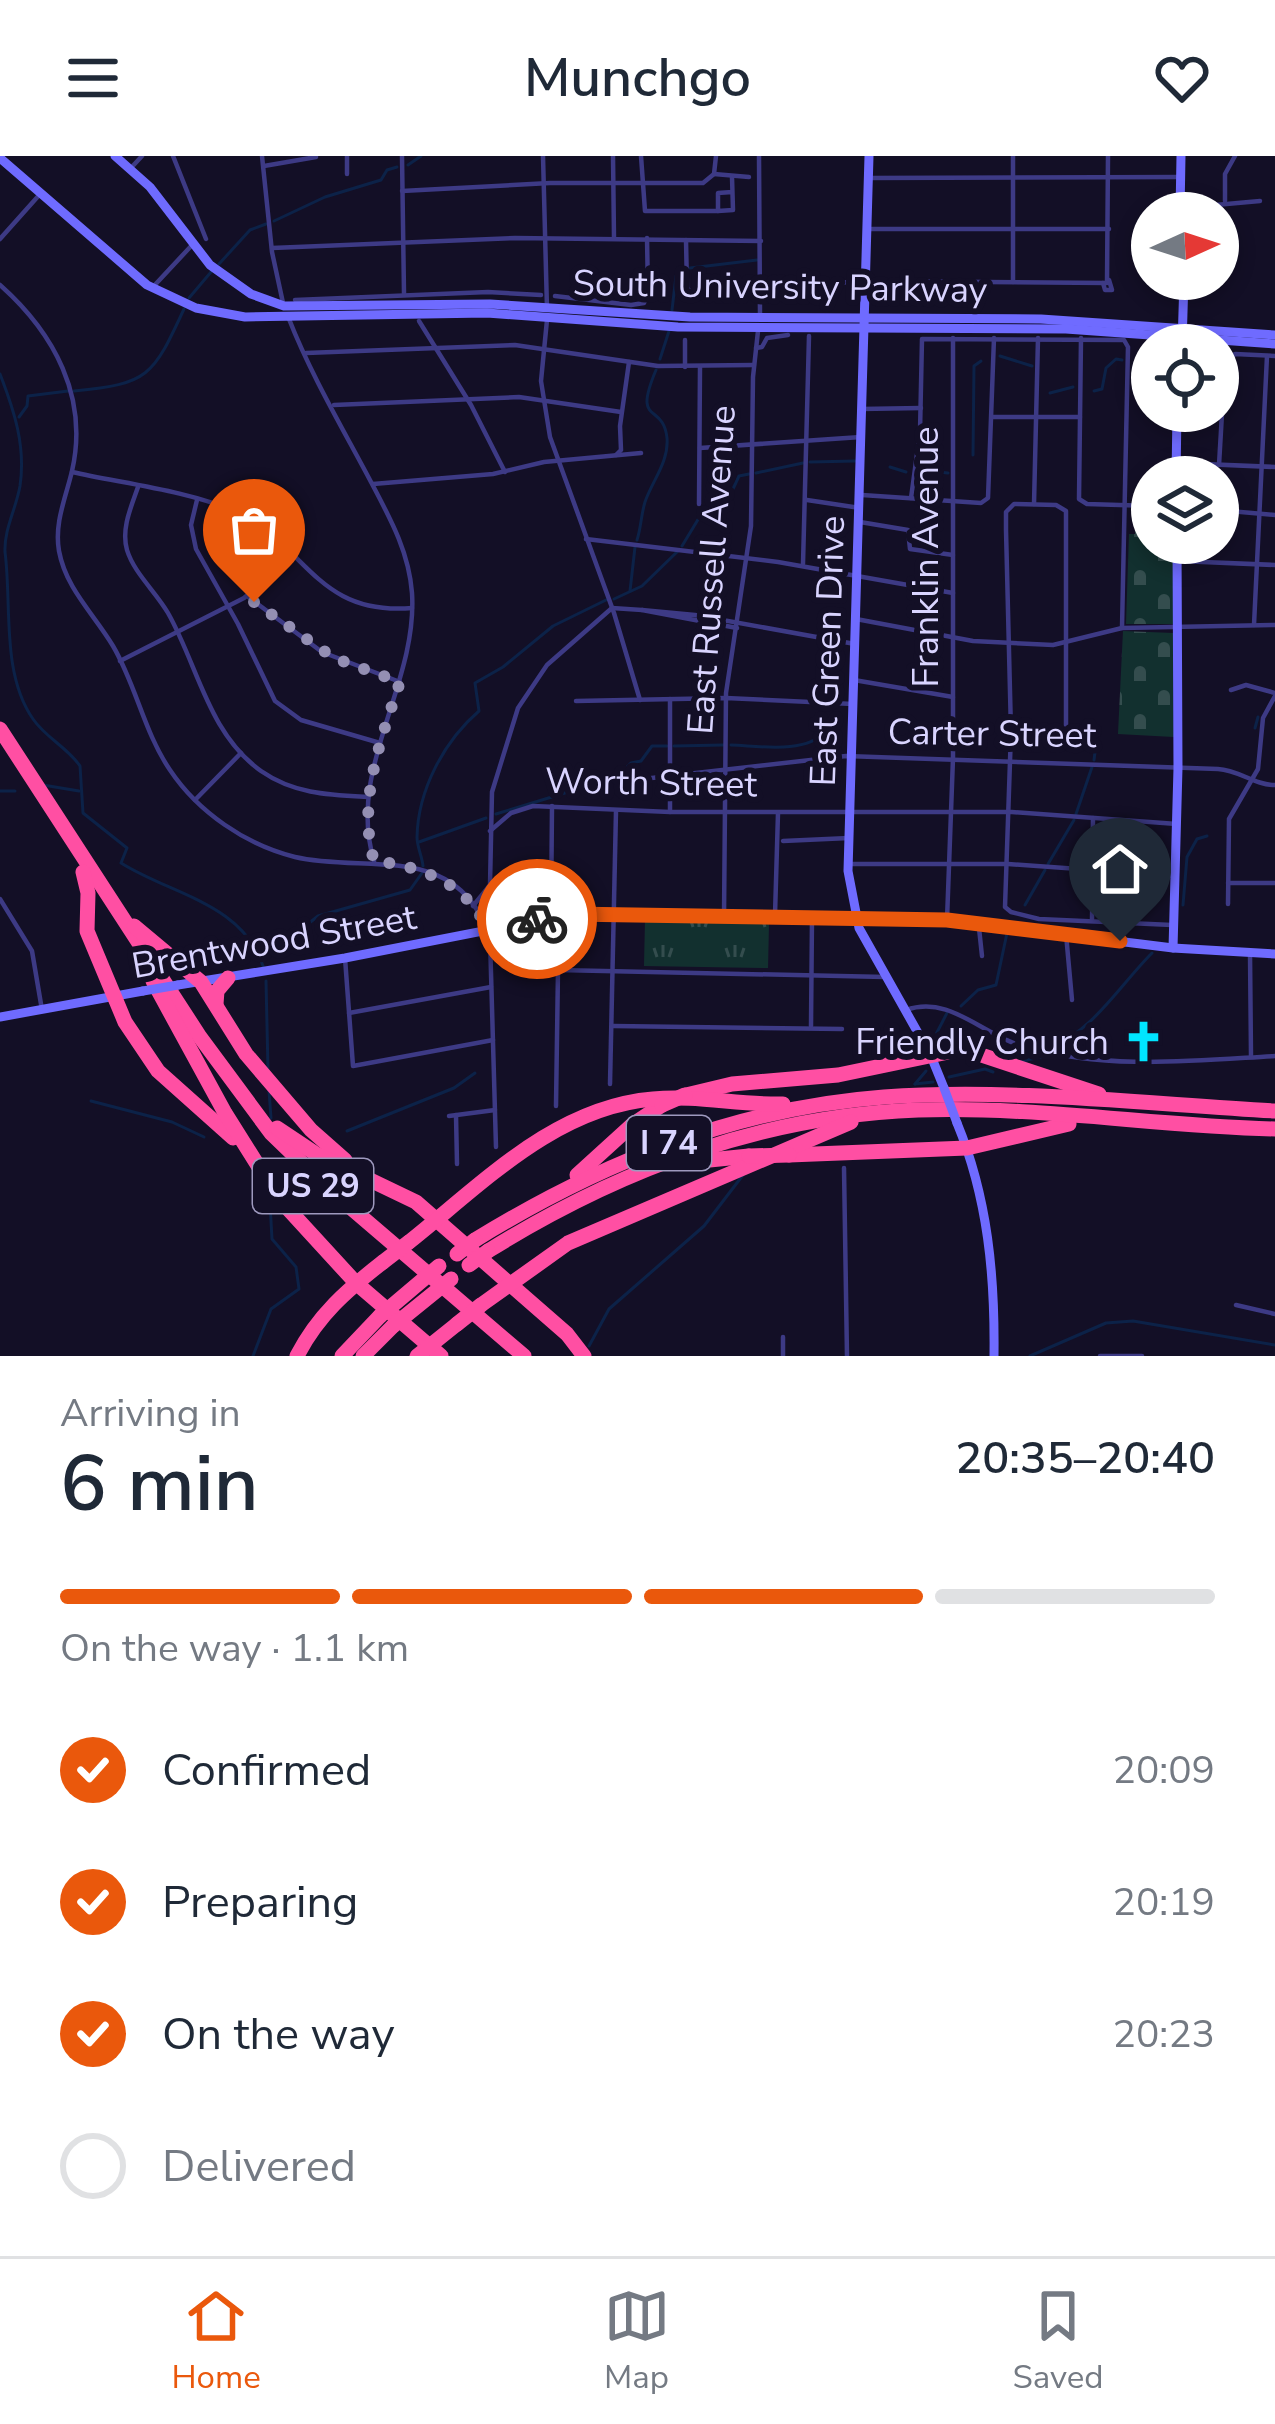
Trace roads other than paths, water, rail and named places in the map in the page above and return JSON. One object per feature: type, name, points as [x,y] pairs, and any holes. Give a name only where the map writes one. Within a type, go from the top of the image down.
[{"type":"highway","name":"US 29","points":[[0,729],[233,1085],[298,1161],[524,1356]]},
{"type":"highway","name":"US 29","points":[[0,745],[83,872],[148,986],[274,1150],[511,1356]]},
{"type":"highway","points":[[83,872],[87,931],[110,990],[158,1071],[226,1130],[299,1223],[428,1353],[481,1305],[568,1243],[856,1120],[919,1110]]},
{"type":"highway","points":[[107,894],[133,924],[201,982],[246,1054],[311,1130],[336,1154],[436,1220],[567,1334],[584,1356]]},
{"type":"highway","points":[[217,1004],[217,991],[228,978]]},
{"type":"highway","points":[[148,986],[261,1172]]},
{"type":"highway","points":[[93,1001],[110,990]]},
{"type":"highway","points":[[536,1202],[575,1177],[632,1124],[662,1105],[732,1084],[838,1075],[970,1050],[1070,1087],[1173,1106]]},
{"type":"highway","points":[[233,1085],[297,1143],[378,1180]]},
{"type":"highway","name":"I 74","points":[[342,1356],[536,1202],[601,1169],[700,1133],[778,1112],[881,1097],[978,1096],[1275,1111]]},
{"type":"highway","points":[[297,1356],[320,1317],[356,1283],[530,1145],[569,1122],[610,1106],[667,1098],[777,1104],[881,1097]]},
{"type":"highway","name":"I 74","points":[[482,1246],[674,1156],[744,1135],[833,1118],[919,1110],[1275,1130]]},
{"type":"highway","points":[[592,1191],[678,1164],[749,1156],[968,1148],[1058,1125],[1149,1121]]},
{"type":"highway","name":"I 74","points":[[363,1356],[387,1321]]},
{"type":"main road","points":[[115,156],[165,205],[210,266],[251,294],[289,308]]},
{"type":"main road","name":"East Green Drive","points":[[869,156],[848,864],[856,918],[931,1056],[968,1148],[989,1237],[994,1356]]},
{"type":"main road","points":[[1181,156],[1181,192]]},
{"type":"main road","name":"South University Parkway","points":[[0,158],[151,288],[226,315],[289,308],[490,304],[547,313],[759,322],[1041,319],[1131,330]]},
{"type":"main road","name":"South University Parkway","points":[[1239,335],[1275,335]]},
{"type":"main road","name":"South University Parkway","points":[[1239,341],[1275,344]]},
{"type":"main road","points":[[1173,948],[1178,824],[1177,564]]},
{"type":"main road","name":"Brentwood Street","points":[[110,990],[228,978],[551,916],[947,920],[1173,948],[1275,955]]},
{"type":"main road","name":"Brentwood Street","points":[[0,1017],[93,1001]]},
{"type":"street","points":[[130,169],[142,156]]},
{"type":"street","points":[[173,156],[206,239]]},
{"type":"street","points":[[262,156],[272,248],[304,353],[404,552],[412,608],[409,650],[380,742],[369,797],[374,861]]},
{"type":"street","points":[[347,156],[347,173]]},
{"type":"street","points":[[402,156],[404,295]]},
{"type":"street","points":[[543,156],[547,313],[542,400],[640,700]]},
{"type":"street","points":[[613,156],[614,238]]},
{"type":"street","points":[[641,156],[642,206],[648,212],[733,210],[732,177]]},
{"type":"street","points":[[402,191],[703,183],[714,174],[716,156]]},
{"type":"street","name":"East Russell Avenue","points":[[724,917],[726,698],[747,558],[759,322],[759,156]]},
{"type":"street","points":[[1013,156],[1013,284]]},
{"type":"street","points":[[769,292],[864,282],[1106,282],[1108,156]]},
{"type":"street","points":[[1226,192],[1225,174],[1235,156]]},
{"type":"street","points":[[263,166],[316,157]]},
{"type":"street","points":[[714,174],[749,177]]},
{"type":"street","points":[[868,178],[1181,177]]},
{"type":"street","points":[[718,211],[718,193],[732,192]]},
{"type":"street","points":[[0,239],[40,193]]},
{"type":"street","points":[[1239,203],[1260,201]]},
{"type":"street","points":[[866,229],[1108,229]]},
{"type":"street","points":[[272,248],[544,238],[761,241]]},
{"type":"street","points":[[555,296],[644,303],[648,292],[646,238]]},
{"type":"street","points":[[686,240],[687,288],[694,297]]},
{"type":"street","points":[[151,288],[194,244]]},
{"type":"street","points":[[0,285],[42,327],[67,375],[75,431],[72,472],[58,527],[61,558],[76,594],[120,661],[158,749],[195,800],[238,833],[273,850],[428,872],[473,906],[488,931],[496,1147]]},
{"type":"street","points":[[289,308],[404,295],[500,292],[542,296]]},
{"type":"street","points":[[419,321],[505,472]]},
{"type":"street","points":[[756,348],[766,338],[788,335]]},
{"type":"street","points":[[802,566],[808,336]]},
{"type":"street","name":"Franklin Avenue","points":[[947,920],[953,758],[953,338]]},
{"type":"street","points":[[860,495],[981,503],[988,498],[994,338]]},
{"type":"street","points":[[1034,504],[1038,338]]},
{"type":"street","points":[[1082,338],[1080,500],[1131,505]]},
{"type":"street","points":[[911,498],[921,407],[921,339],[1126,342],[1122,628]]},
{"type":"street","points":[[685,340],[686,367]]},
{"type":"street","points":[[304,353],[543,348],[686,367],[754,365]]},
{"type":"street","points":[[1219,456],[1227,359],[1235,354],[1271,356],[1254,625]]},
{"type":"street","points":[[616,455],[621,450],[629,362]]},
{"type":"street","points":[[699,504],[700,367]]},
{"type":"street","points":[[332,405],[542,400],[621,412]]},
{"type":"street","points":[[861,409],[921,407]]},
{"type":"street","points":[[992,417],[1080,417]]},
{"type":"street","points":[[700,448],[861,437]]},
{"type":"street","points":[[372,485],[641,453]]},
{"type":"street","points":[[1239,466],[1275,467]]},
{"type":"street","points":[[72,472],[236,512],[338,595],[380,609],[412,608]]},
{"type":"street","points":[[137,487],[126,524],[127,550],[178,632],[212,713],[241,753],[263,772],[306,792],[369,797]]},
{"type":"street","points":[[197,500],[191,525],[194,541],[250,647],[266,688],[280,707],[301,720],[380,742]]},
{"type":"street","points":[[807,500],[860,508]]},
{"type":"street","points":[[1066,726],[1067,517],[1061,506],[1009,507],[1005,907],[1039,919],[1174,925]]},
{"type":"street","points":[[1239,512],[1275,515]]},
{"type":"street","points":[[860,522],[908,530],[910,549],[953,555]]},
{"type":"street","points":[[586,539],[802,566],[953,593]]},
{"type":"street","points":[[120,661],[247,596],[292,556]]},
{"type":"street","points":[[1239,563],[1275,565]]},
{"type":"street","points":[[247,596],[322,652],[400,682]]},
{"type":"street","points":[[473,906],[490,885],[494,782],[524,696],[556,655],[612,608],[855,644]]},
{"type":"street","points":[[856,619],[953,637],[1065,644],[1122,628],[1275,625]]},
{"type":"street","points":[[854,680],[953,697]]},
{"type":"street","points":[[1228,904],[1229,819],[1253,781],[1261,756],[1263,718],[1275,694],[1246,685],[1231,690]]},
{"type":"street","points":[[576,700],[726,698],[853,704]]},
{"type":"street","points":[[670,699],[670,812]]},
{"type":"street","points":[[195,800],[241,753]]},
{"type":"street","name":"Carter Street","points":[[634,780],[851,758],[953,758],[1231,770],[1253,781],[1275,784]]},
{"type":"street","points":[[551,806],[551,916],[558,970],[556,1106]]},
{"type":"street","name":"Worth Street","points":[[490,831],[520,809],[551,806],[670,812],[1009,812],[1178,824]]},
{"type":"street","points":[[610,1084],[616,811]]},
{"type":"street","points":[[775,917],[778,813]]},
{"type":"street","points":[[1092,920],[1093,818]]},
{"type":"street","points":[[783,842],[849,838]]},
{"type":"street","points":[[848,864],[1008,864],[1176,876]]},
{"type":"street","points":[[1228,884],[1275,883]]},
{"type":"street","points":[[0,898],[32,951],[42,1010]]},
{"type":"street","points":[[812,918],[812,1029]]},
{"type":"street","points":[[978,922],[982,956]]},
{"type":"street","points":[[1066,934],[1072,1000]]},
{"type":"street","points":[[1250,953],[1251,1058]]},
{"type":"street","points":[[345,958],[352,1065],[493,1040]]},
{"type":"street","points":[[558,970],[885,977]]},
{"type":"street","points":[[348,1014],[491,987]]},
{"type":"street","points":[[905,1010],[941,1006],[1020,1046],[1107,1062],[1156,1065],[1275,1056]]},
{"type":"street","points":[[612,1026],[842,1029]]},
{"type":"street","points":[[457,1164],[453,1116],[495,1110]]},
{"type":"street","points":[[844,1168],[847,1356]]},
{"type":"street","points":[[1236,1305],[1275,1314]]},
{"type":"street","points":[[783,1337],[784,1356]]},
{"type":"street","points":[[1100,1356],[1142,1356]]},
{"type":"waterway","points":[[408,165],[421,156]]},
{"type":"waterway","points":[[274,221],[325,197],[381,180],[387,170],[397,167]]},
{"type":"waterway","points":[[219,264],[250,230],[266,224]]},
{"type":"waterway","points":[[690,268],[757,260]]},
{"type":"waterway","points":[[672,310],[676,276],[684,270]]},
{"type":"waterway","points":[[189,298],[211,272]]},
{"type":"waterway","points":[[74,391],[118,385],[145,372],[164,349],[184,309]]},
{"type":"waterway","points":[[660,359],[669,331]]},
{"type":"waterway","points":[[1000,356],[1032,366]]},
{"type":"waterway","points":[[1094,391],[1102,389],[1106,368],[1122,360]]},
{"type":"waterway","points":[[973,455],[974,366],[981,361]]},
{"type":"waterway","points":[[637,540],[645,502],[667,447],[664,427],[648,407],[656,370]]},
{"type":"waterway","points":[[0,374],[20,442],[20,486],[5,552],[12,660],[23,701],[38,726],[80,766],[83,813],[127,848],[121,863],[222,914],[253,945],[263,966]]},
{"type":"waterway","points":[[1050,393],[1073,387]]},
{"type":"waterway","points":[[19,417],[28,396],[68,391]]},
{"type":"waterway","points":[[810,462],[855,461]]},
{"type":"waterway","points":[[756,473],[803,463]]},
{"type":"waterway","points":[[890,467],[906,472]]},
{"type":"waterway","points":[[920,470],[948,473]]},
{"type":"waterway","points":[[682,546],[705,508],[733,489],[739,476],[749,474]]},
{"type":"waterway","points":[[630,591],[635,547]]},
{"type":"waterway","points":[[614,599],[642,586],[678,551]]},
{"type":"waterway","points":[[423,866],[417,837],[422,802],[444,752],[479,711],[475,683],[503,667],[553,626],[606,600]]},
{"type":"waterway","points":[[1255,728],[1258,717]]},
{"type":"waterway","points":[[731,745],[794,746],[826,732],[840,738]]},
{"type":"waterway","points":[[674,746],[723,745]]},
{"type":"waterway","points":[[496,814],[617,777],[631,763],[641,761],[652,746],[667,746]]},
{"type":"waterway","points":[[1094,760],[1095,752]]},
{"type":"waterway","points":[[1076,814],[1092,767]]},
{"type":"waterway","points":[[43,785],[79,791]]},
{"type":"waterway","points":[[0,791],[15,791]]},
{"type":"waterway","points":[[419,842],[486,818]]},
{"type":"waterway","points":[[1048,864],[1074,820]]},
{"type":"waterway","points":[[1183,905],[1187,857],[1197,839],[1207,836]]},
{"type":"waterway","points":[[1025,905],[1045,870]]},
{"type":"waterway","points":[[263,960],[318,916],[410,890],[422,873]]},
{"type":"waterway","points":[[961,1006],[978,990],[996,985],[1007,933]]},
{"type":"waterway","points":[[1050,1048],[1093,1018],[1152,953]]},
{"type":"waterway","points":[[266,981],[268,1070]]},
{"type":"waterway","points":[[932,1042],[947,1013]]},
{"type":"waterway","points":[[1022,1061],[1041,1057]]},
{"type":"waterway","points":[[949,1077],[985,1069],[993,1072]]},
{"type":"waterway","points":[[915,1084],[926,1071]]},
{"type":"waterway","points":[[347,1131],[454,1088],[475,1073]]},
{"type":"waterway","points":[[915,1084],[933,1082]]},
{"type":"waterway","points":[[269,1091],[271,1118]]},
{"type":"waterway","points":[[91,1101],[172,1122],[204,1137]]},
{"type":"waterway","points":[[589,1346],[609,1309],[704,1226],[743,1175]]},
{"type":"waterway","points":[[253,1356],[271,1309],[299,1289],[296,1267],[272,1239],[270,1203]]},
{"type":"waterway","points":[[1030,1356],[1106,1323],[1133,1321],[1275,1345]]},
{"type":"place","name":"Friendly Church","points":[[1143,1042]]}]
